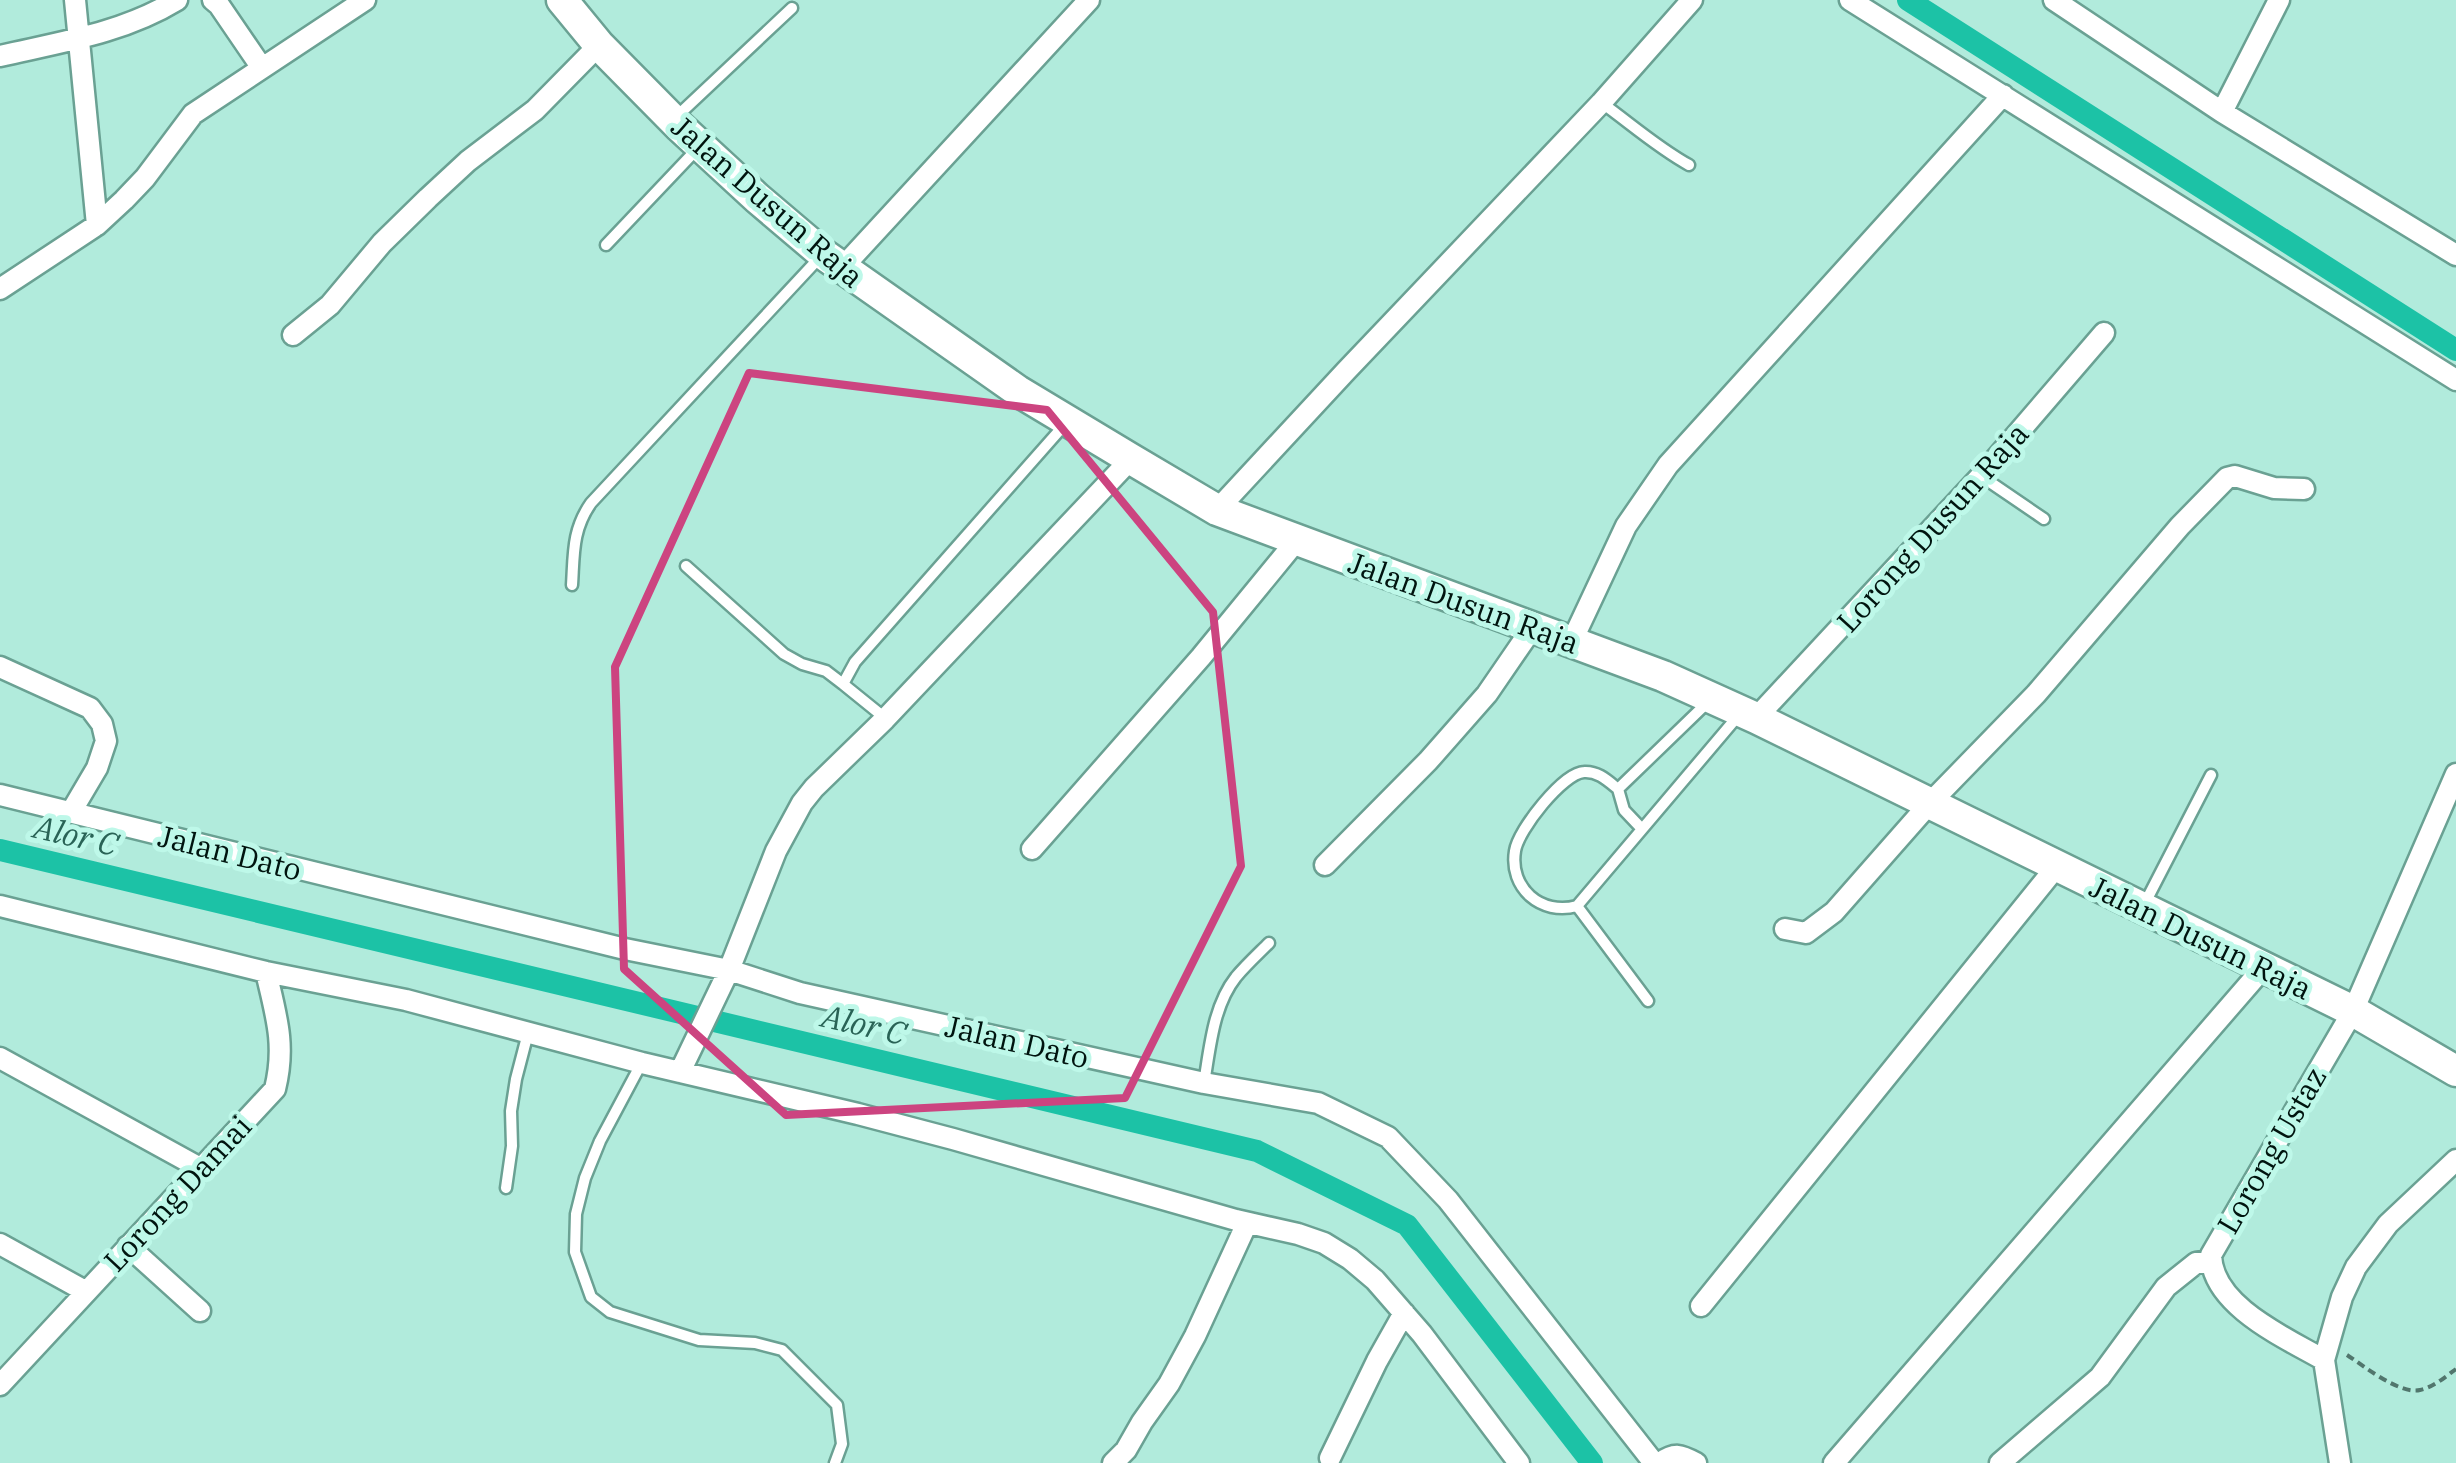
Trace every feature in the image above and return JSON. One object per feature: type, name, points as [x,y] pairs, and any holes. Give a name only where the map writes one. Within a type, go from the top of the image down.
[{"type":"main road","name":"Jalan Dusun Raja","points":[[562,0],[599,45],[673,120],[833,261],[1002,380],[1217,510],[1572,641],[1712,698],[2353,1011],[2456,1072]]},
{"type":"street","points":[[75,0],[97,224]]},
{"type":"street","points":[[0,56],[114,30],[177,0]]},
{"type":"street","points":[[213,0],[262,68]]},
{"type":"street","points":[[0,288],[97,224],[145,178],[193,114],[365,0]]},
{"type":"street","points":[[833,261],[1089,0]]},
{"type":"street","points":[[1217,510],[1601,103],[1692,0]]},
{"type":"street","points":[[1850,0],[2456,380]]},
{"type":"street","points":[[2054,0],[2222,112],[2456,254]]},
{"type":"street","points":[[2222,112],[2280,0]]},
{"type":"street","points":[[293,335],[330,306],[382,243],[428,198],[535,110],[599,45]]},
{"type":"street","points":[[1572,641],[1626,526],[1668,465],[2003,95]]},
{"type":"street","name":"Lorong Dusun Raja","points":[[1749,715],[1980,476],[2104,333]]},
{"type":"street","points":[[682,1066],[727,973],[776,851],[802,803],[1131,459]]},
{"type":"street","points":[[1785,930],[1806,933],[1834,912],[1930,803],[2036,694],[2180,526],[2227,478],[2235,476],[2274,488],[2304,488]]},
{"type":"street","points":[[1032,849],[1201,657],[1297,540]]},
{"type":"street","points":[[1324,865],[1468,716],[1533,627]]},
{"type":"street","points":[[0,667],[90,708],[102,724],[106,741],[97,768],[71,812]]},
{"type":"street","name":"Lorong Ustaz","points":[[2326,1351],[2262,1324],[2243,1310],[2216,1278],[2211,1255],[2353,1011],[2456,774]]},
{"type":"street","name":"Jalan Dato","points":[[0,795],[800,993],[1204,1084],[1318,1103],[1388,1137],[1448,1200],[1657,1463]]},
{"type":"street","points":[[1701,1306],[2057,866]]},
{"type":"street","points":[[0,906],[266,972],[406,1000],[642,1063],[682,1066],[1324,1243],[1362,1269],[1404,1313],[1519,1463]]},
{"type":"street","points":[[1834,1463],[2264,967]]},
{"type":"street","name":"Lorong Damai","points":[[0,1384],[274,1089],[281,1066],[280,1036],[266,972]]},
{"type":"street","points":[[0,1058],[200,1168]]},
{"type":"street","points":[[2340,1463],[2326,1351],[2342,1298],[2356,1267],[2388,1224],[2456,1160]]},
{"type":"street","points":[[1114,1463],[1169,1384],[1247,1223]]},
{"type":"street","points":[[0,1244],[86,1291]]},
{"type":"street","points":[[128,1246],[200,1311]]},
{"type":"street","points":[[2000,1463],[2100,1377],[2166,1287],[2196,1263],[2211,1261]]},
{"type":"street","points":[[1330,1458],[1404,1313]]},
{"type":"street","points":[[1657,1463],[1669,1456],[1696,1463]]},
{"type":"lane","points":[[673,120],[792,8]]},
{"type":"lane","points":[[1601,103],[1689,165]]},
{"type":"lane","points":[[606,245],[700,146]]},
{"type":"lane","points":[[572,585],[575,536],[590,503],[833,261]]},
{"type":"lane","points":[[842,684],[855,662],[1068,421]]},
{"type":"lane","points":[[1980,476],[2044,519]]},
{"type":"lane","points":[[686,566],[784,654],[826,671],[885,719]]},
{"type":"lane","points":[[1618,790],[1712,698]]},
{"type":"lane","points":[[1642,829],[1626,813],[1618,790],[1593,772],[1576,773],[1526,826],[1515,847],[1514,867],[1528,895],[1542,905],[1563,910],[1577,906],[1642,829],[1749,715]]},
{"type":"lane","points":[[2142,908],[2210,776]]},
{"type":"lane","points":[[1577,906],[1648,1001]]},
{"type":"lane","points":[[1204,1084],[1222,1001],[1234,980],[1269,943]]},
{"type":"lane","points":[[506,1188],[512,1146],[511,1112],[528,1032]]},
{"type":"lane","points":[[642,1063],[600,1142],[576,1214],[576,1252],[591,1297],[610,1312],[699,1340],[756,1342],[782,1350],[837,1405],[842,1444],[835,1463]]},
{"type":"path","points":[[2326,1351],[2412,1391],[2432,1386],[2456,1369]]},
{"type":"highlighted area","points":[[749,373],[1047,410],[1213,612],[1241,866],[1125,1098],[786,1115],[624,969],[615,667]]},
{"type":"waterway","points":[[1908,0],[2456,350]]},
{"type":"waterway","name":"Alor C","points":[[0,850],[1257,1151],[1407,1225],[1592,1463]]}]
